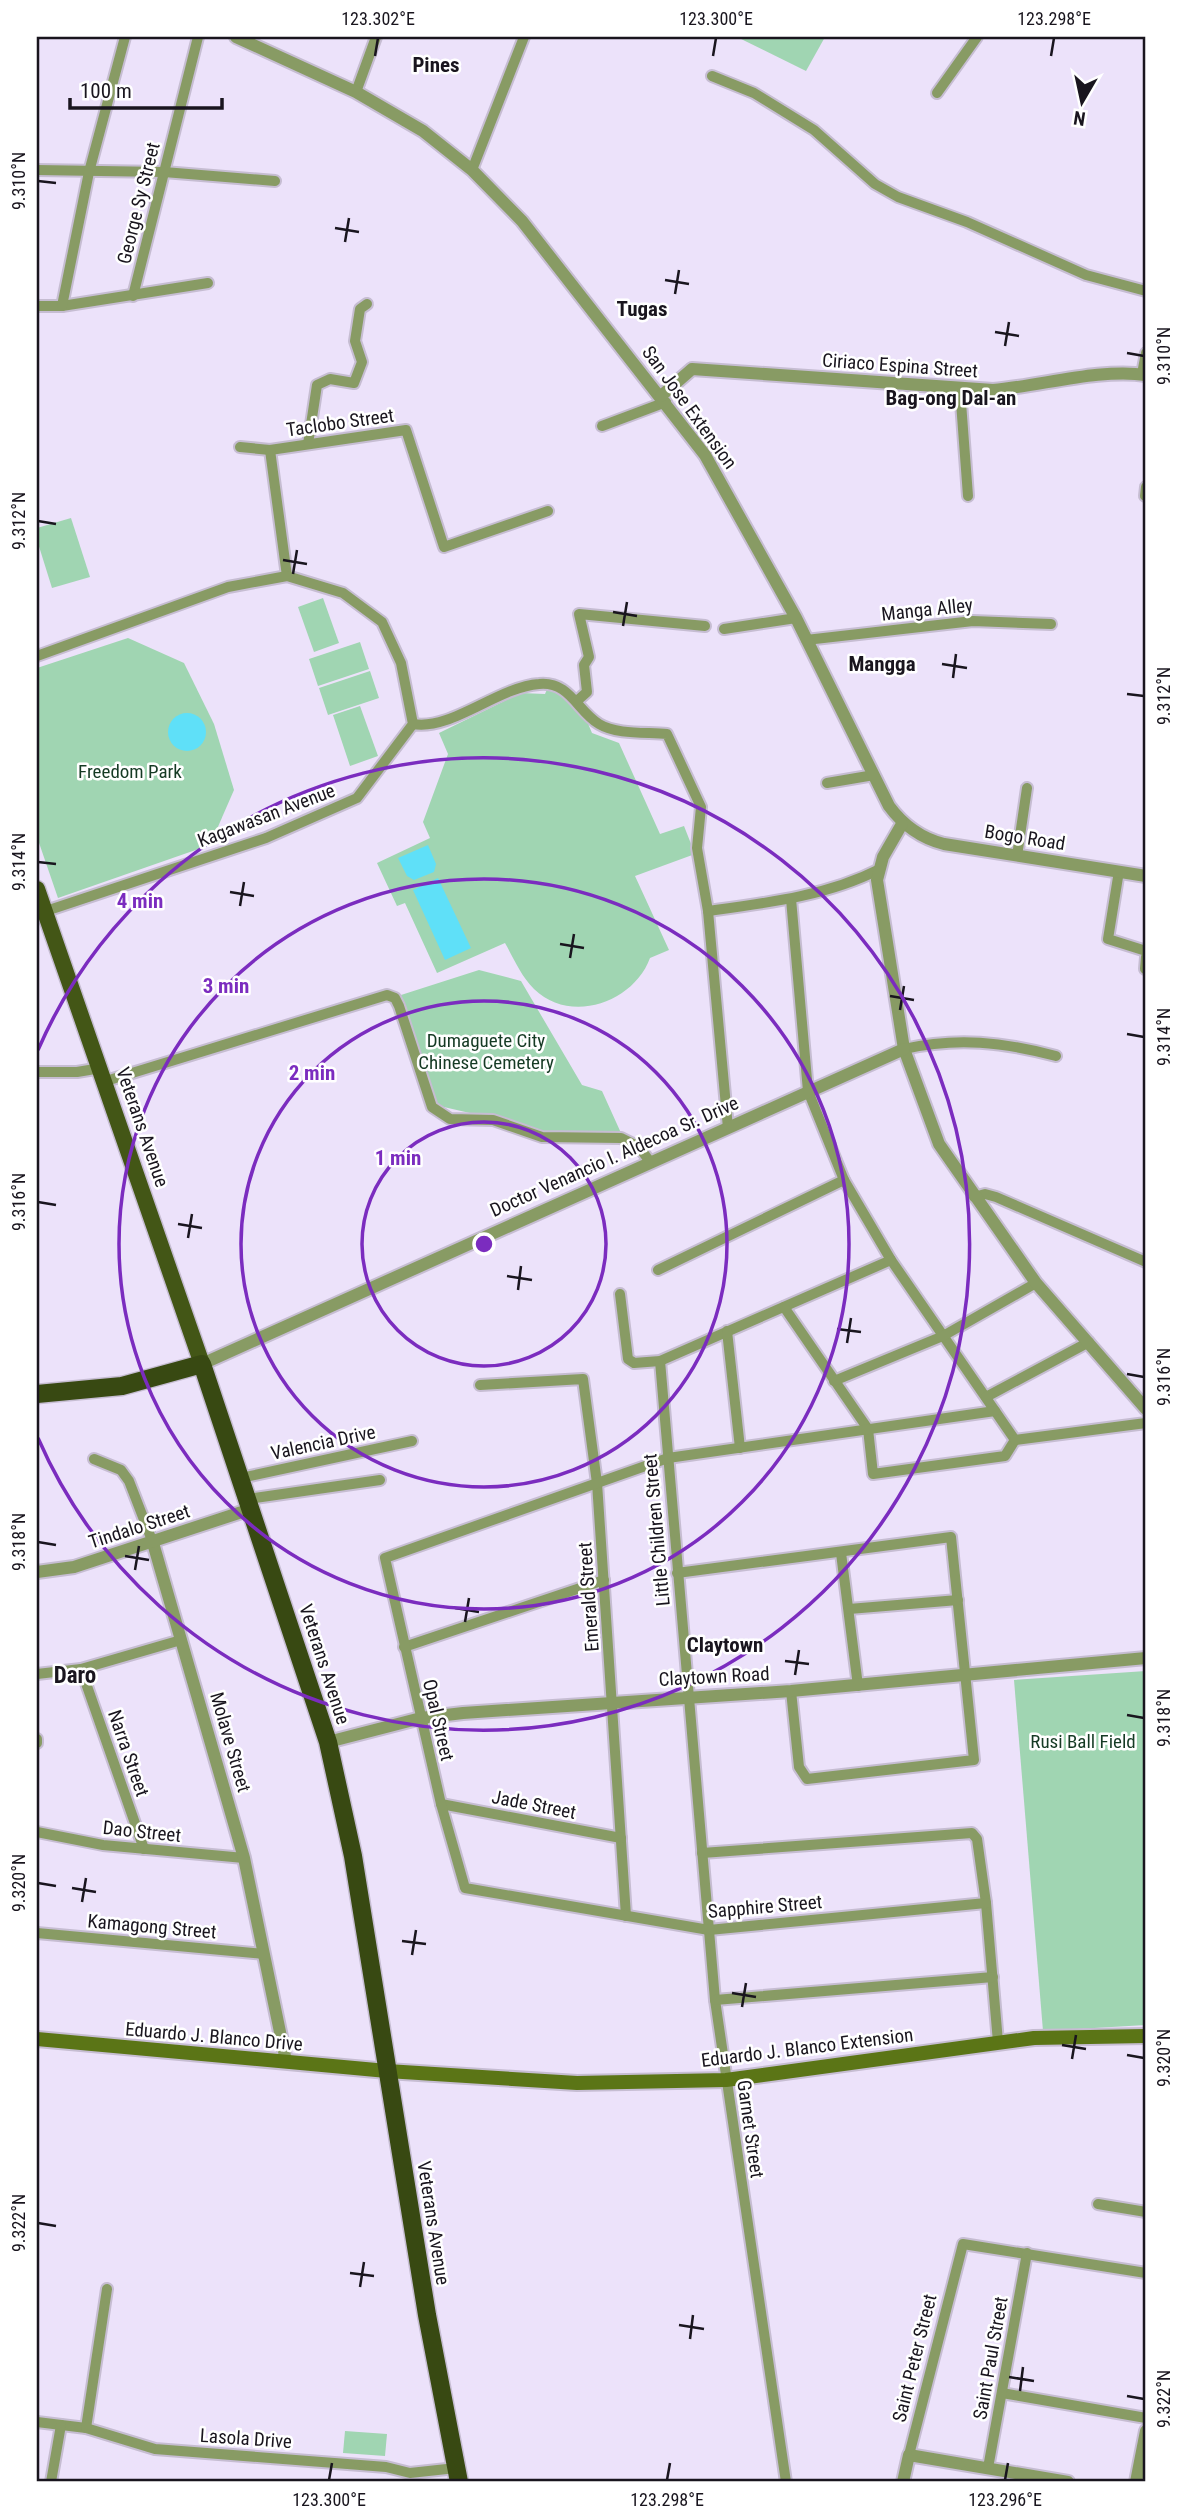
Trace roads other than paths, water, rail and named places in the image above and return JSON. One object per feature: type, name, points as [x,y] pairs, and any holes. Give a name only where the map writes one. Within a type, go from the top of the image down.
[{"type":"highway","name":"Doctor Venancio I. Aldecoa Sr. Drive","points":[[37,1394],[122,1386],[202,1364]]},
{"type":"highway","name":"Veterans Avenue","points":[[202,1364],[328,1742],[353,1856],[457,2475]]},
{"type":"main road","name":"Veterans Avenue","points":[[37,889],[41,913],[103,1074],[202,1364]]},
{"type":"main road","name":"Eduardo J. Blanco Extension","points":[[387,2071],[577,2084],[726,2080],[998,2042],[1044,2038],[1146,2036]]},
{"type":"main road","name":"Eduardo J. Blanco Drive","points":[[37,2039],[387,2071]]},
{"type":"street","points":[[62,306],[89,172],[125,37]]},
{"type":"street","name":"George Sy Street","points":[[133,296],[198,37]]},
{"type":"street","name":"San Jose Extension","points":[[236,37],[356,92],[423,131],[472,170],[522,221],[705,455],[796,618],[889,806],[902,824]]},
{"type":"street","points":[[356,92],[376,37]]},
{"type":"street","points":[[472,170],[524,37]]},
{"type":"street","points":[[937,93],[977,37]]},
{"type":"street","points":[[712,76],[739,85],[814,130],[875,184],[898,197],[967,222],[1086,275],[1146,291]]},
{"type":"street","points":[[37,170],[164,173],[275,181]]},
{"type":"street","points":[[37,306],[62,306],[208,284]]},
{"type":"street","points":[[308,444],[317,385],[330,379],[354,383],[362,362],[355,341],[356,329],[360,309],[368,304]]},
{"type":"street","points":[[1144,375],[1146,353]]},
{"type":"street","name":"Ciriaco Espina Street","points":[[663,399],[692,369],[960,389],[1036,387],[1108,374],[1144,375]]},
{"type":"street","points":[[960,389],[968,496]]},
{"type":"street","points":[[602,426],[663,399]]},
{"type":"street","name":"Taclobo Street","points":[[240,447],[270,450],[406,430],[444,547],[548,511]]},
{"type":"street","points":[[270,450],[288,576]]},
{"type":"street","points":[[37,656],[228,587],[288,576],[343,593],[382,622],[401,663],[413,724],[428,726],[493,698],[539,684],[559,687],[578,700],[598,723],[617,730],[667,734],[701,807],[697,848],[708,911],[728,1128]]},
{"type":"street","points":[[578,700],[587,692],[584,665],[589,657],[579,614],[705,626]]},
{"type":"street","points":[[724,629],[796,618]]},
{"type":"street","name":"Manga Alley","points":[[806,640],[973,621],[1051,624]]},
{"type":"street","name":"Kagawasan Avenue","points":[[41,913],[266,838],[358,798],[413,724]]},
{"type":"street","points":[[827,783],[874,775]]},
{"type":"street","points":[[1017,856],[1027,788]]},
{"type":"street","points":[[902,824],[877,880],[904,1049],[921,1103],[939,1144],[1036,1283],[1146,1409]]},
{"type":"street","name":"Bogo Road","points":[[902,824],[931,841],[1146,876]]},
{"type":"street","points":[[708,911],[791,899],[859,880],[880,869]]},
{"type":"street","points":[[1119,871],[1108,939],[1146,951]]},
{"type":"street","points":[[791,899],[808,1091],[845,1180],[891,1260],[1015,1440]]},
{"type":"street","points":[[37,1072],[103,1074],[387,995],[395,998],[399,1006],[432,1107],[450,1119],[493,1120],[542,1137],[621,1138],[639,1147],[651,1163]]},
{"type":"street","name":"Doctor Venancio I. Aldecoa Sr. Drive","points":[[202,1364],[904,1049],[948,1040],[972,1040],[1022,1047],[1056,1056]]},
{"type":"street","points":[[658,1270],[845,1180]]},
{"type":"street","points":[[974,1197],[985,1194],[996,1197],[1146,1262]]},
{"type":"street","points":[[620,1294],[628,1359],[634,1363],[660,1361],[891,1260]]},
{"type":"street","points":[[834,1381],[943,1336],[1036,1283]]},
{"type":"street","points":[[784,1307],[868,1429],[873,1474],[1005,1456],[1015,1440]]},
{"type":"street","points":[[727,1332],[740,1448]]},
{"type":"street","points":[[986,1397],[1089,1342]]},
{"type":"street","name":"Little Children Street","points":[[660,1361],[688,1697]]},
{"type":"street","name":"Emerald Street","points":[[480,1385],[583,1380],[597,1483],[626,1916]]},
{"type":"street","points":[[597,1483],[668,1458],[995,1411]]},
{"type":"street","points":[[1015,1440],[1146,1423]]},
{"type":"street","name":"Valencia Drive","points":[[240,1478],[412,1441]]},
{"type":"street","name":"Molave Street","points":[[94,1459],[121,1470],[129,1481],[153,1543],[244,1858],[286,2061]]},
{"type":"street","points":[[249,1504],[380,1480]]},
{"type":"street","name":"Opal Street","points":[[465,1888],[441,1804],[385,1558],[597,1483]]},
{"type":"street","name":"Tindalo Street","points":[[37,1572],[74,1567],[153,1543],[249,1504]]},
{"type":"street","points":[[677,1573],[951,1537],[974,1760],[812,1779],[804,1777],[799,1767],[791,1691]]},
{"type":"street","points":[[842,1553],[858,1686]]},
{"type":"street","points":[[404,1647],[604,1580]]},
{"type":"street","points":[[849,1609],[958,1600]]},
{"type":"street","points":[[37,1674],[81,1669],[181,1640]]},
{"type":"street","name":"Claytown Road","points":[[328,1742],[421,1718],[613,1701],[858,1686],[1146,1658]]},
{"type":"street","name":"Narra Street","points":[[81,1669],[144,1849]]},
{"type":"street","name":"Garnet Street","points":[[688,1697],[715,2000],[786,2482]]},
{"type":"street","name":"Jade Street","points":[[441,1804],[621,1838]]},
{"type":"street","name":"Dao Street","points":[[37,1832],[103,1845],[244,1858]]},
{"type":"street","points":[[702,1853],[972,1833],[977,1839],[986,1903],[998,2042]]},
{"type":"street","name":"Sapphire Street","points":[[465,1888],[709,1930],[986,1903]]},
{"type":"street","name":"Kamagong Street","points":[[37,1933],[264,1954]]},
{"type":"street","points":[[715,2000],[993,1977]]},
{"type":"street","points":[[1098,2204],[1146,2212]]},
{"type":"street","name":"Saint Peter Street","points":[[903,2482],[962,2244],[1027,2253]]},
{"type":"street","points":[[1027,2253],[1146,2273]]},
{"type":"street","name":"Saint Paul Street","points":[[988,2468],[1027,2253]]},
{"type":"street","points":[[86,2428],[107,2289]]},
{"type":"street","points":[[1002,2393],[1146,2418]]},
{"type":"street","name":"Lasola Drive","points":[[37,2422],[86,2428],[155,2449],[457,2475]]},
{"type":"street","points":[[51,2482],[61,2425]]},
{"type":"street","points":[[1136,2482],[1146,2431]]},
{"type":"street","points":[[909,2455],[1068,2482]]},
{"type":"water","points":[[187,713],[201,718],[206,732],[201,746],[187,751],[173,746],[168,732],[173,718]]},
{"type":"water","points":[[428,845],[436,864],[434,872],[414,880],[407,876],[398,858]]},
{"type":"water","points":[[438,878],[471,948],[445,960],[413,890]]},
{"type":"district","name":"Pines","points":[[436,65]]},
{"type":"district","name":"Tugas","points":[[642,309]]},
{"type":"district","name":"Bag-ong Dal-an","points":[[951,398]]},
{"type":"district","name":"Mangga","points":[[882,664]]},
{"type":"district","name":"Claytown","points":[[725,1645]]},
{"type":"district","name":"Daro","points":[[75,1675]]},
{"type":"park label","name":"Freedom Park","points":[[130,771]]},
{"type":"park label","name":"Dumaguete City Chinese Cemetery","points":[[486,1051]]},
{"type":"park label","name":"Rusi Ball Field","points":[[1083,1741]]}]
